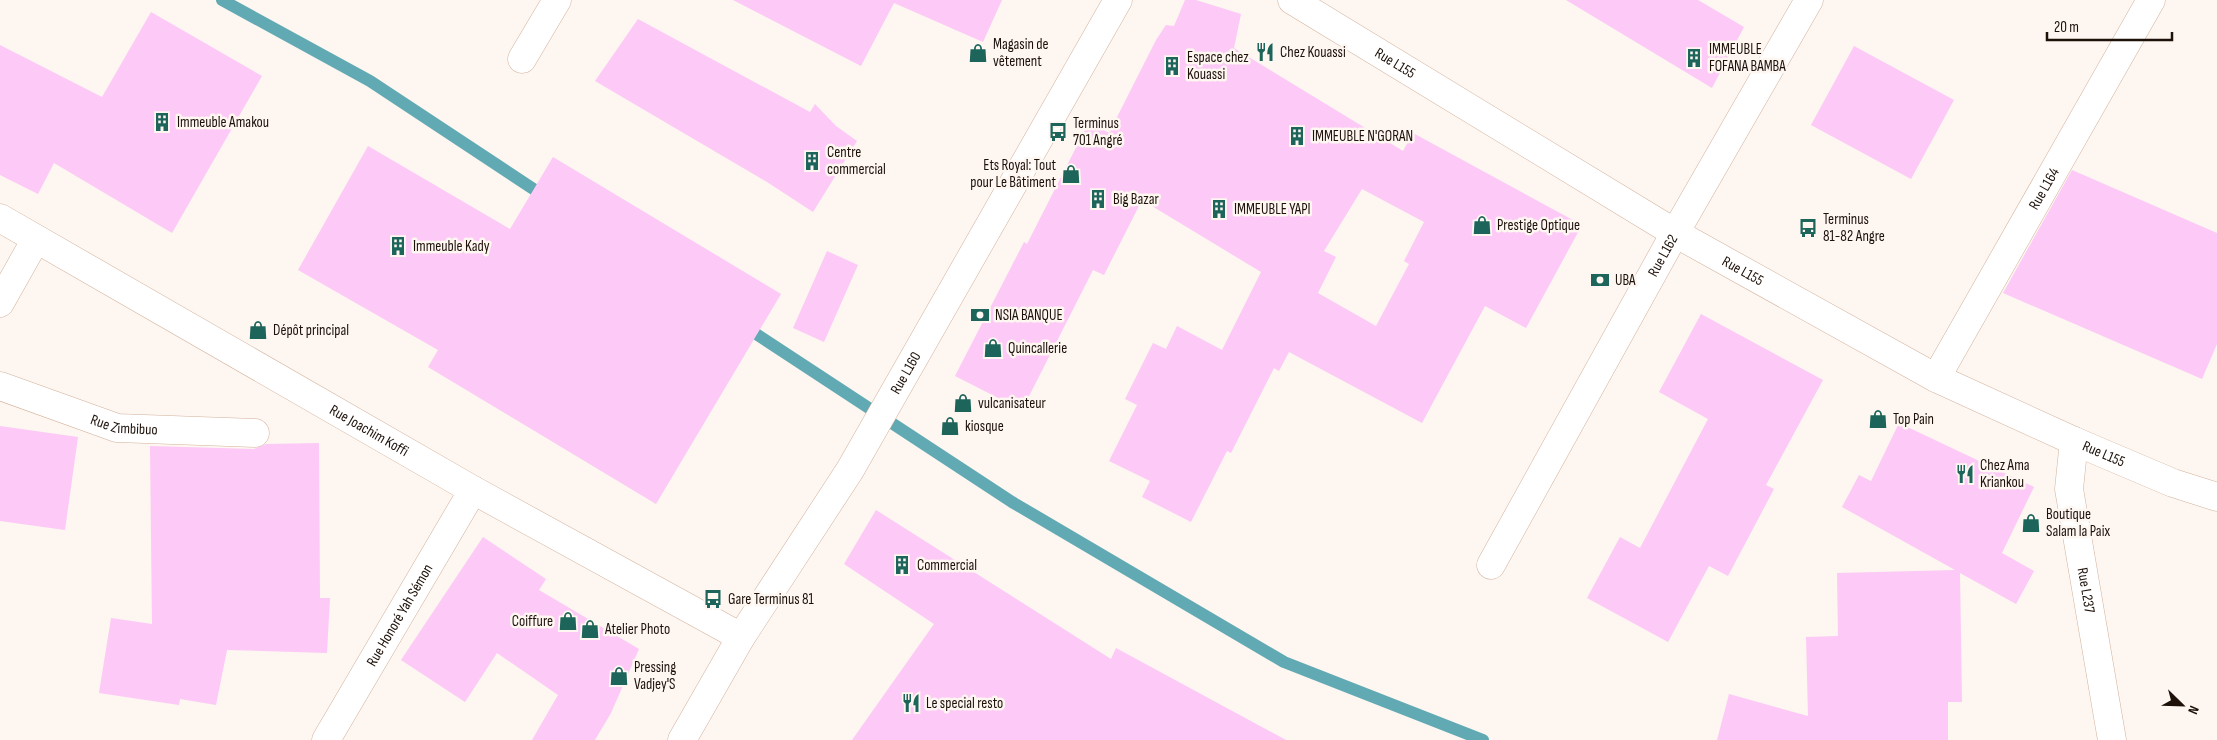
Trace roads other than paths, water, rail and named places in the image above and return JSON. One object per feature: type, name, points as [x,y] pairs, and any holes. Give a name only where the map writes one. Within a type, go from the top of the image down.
[{"type":"street","points":[[522,59],[557,0]]},
{"type":"street","name":"Rue L160","points":[[682,740],[741,637],[850,470],[1118,0]]},
{"type":"street","name":"Rue L155","points":[[1292,0],[1675,233],[1936,378],[2074,442],[2173,483],[2217,497]]},
{"type":"street","name":"Rue L162","points":[[1491,566],[1675,233],[1809,0]]},
{"type":"street","name":"Rue L164","points":[[1936,378],[2150,0]]},
{"type":"street","name":"Rue Joachim Koffi","points":[[0,218],[473,490],[741,637]]},
{"type":"street","points":[[0,302],[36,239]]},
{"type":"street","name":"Rue Zimbibuo","points":[[0,386],[116,428],[255,433]]},
{"type":"street","name":"Rue L237","points":[[2074,442],[2069,489],[2112,740]]},
{"type":"street","name":"Rue Honoré Yah Sémon","points":[[326,740],[473,490]]},
{"type":"waterway","points":[[222,0],[370,81],[547,198]]},
{"type":"waterway","points":[[744,326],[1012,502],[1284,662],[1483,740]]},
{"type":"place","name":"Chez Kouassi","points":[[1265,52]]},
{"type":"place","name":"Magasin de vêtement","points":[[978,53]]},
{"type":"place","name":"IMMEUBLE FOFANA BAMBA","points":[[1694,58]]},
{"type":"place","name":"Espace chez Kouassi","points":[[1172,66]]},
{"type":"place","name":"Immeuble Amakou","points":[[162,122]]},
{"type":"place","name":"Terminus 701 Angré","points":[[1058,132]]},
{"type":"place","name":"IMMEUBLE N'GORAN","points":[[1297,136]]},
{"type":"place","name":"Centre commercial","points":[[812,161]]},
{"type":"place","name":"Ets Royal: Tout pour Le Bâtiment","points":[[1071,174]]},
{"type":"place","name":"Big Bazar","points":[[1098,199]]},
{"type":"place","name":"IMMEUBLE YAPI","points":[[1219,209]]},
{"type":"place","name":"Prestige Optique","points":[[1482,225]]},
{"type":"place","name":"Terminus 81-82 Angre","points":[[1808,228]]},
{"type":"place","name":"Immeuble Kady","points":[[398,246]]},
{"type":"place","name":"UBA","points":[[1600,280]]},
{"type":"place","name":"NSIA BANQUE","points":[[980,315]]},
{"type":"place","name":"Dépôt principal","points":[[258,330]]},
{"type":"place","name":"Quincallerie","points":[[993,348]]},
{"type":"place","name":"vulcanisateur","points":[[963,403]]},
{"type":"place","name":"Top Pain","points":[[1878,419]]},
{"type":"place","name":"kiosque","points":[[950,426]]},
{"type":"place","name":"Chez Ama Kriankou","points":[[1965,474]]},
{"type":"place","name":"Boutique Salam la Paix","points":[[2031,523]]},
{"type":"place","name":"Commercial","points":[[902,565]]},
{"type":"place","name":"Gare Terminus 81","points":[[713,599]]},
{"type":"place","name":"Coiffure","points":[[568,621]]},
{"type":"place","name":"Atelier Photo","points":[[590,629]]},
{"type":"place","name":"Pressing Vadjey'S","points":[[619,676]]},
{"type":"place","name":"Le special resto","points":[[911,703]]}]
